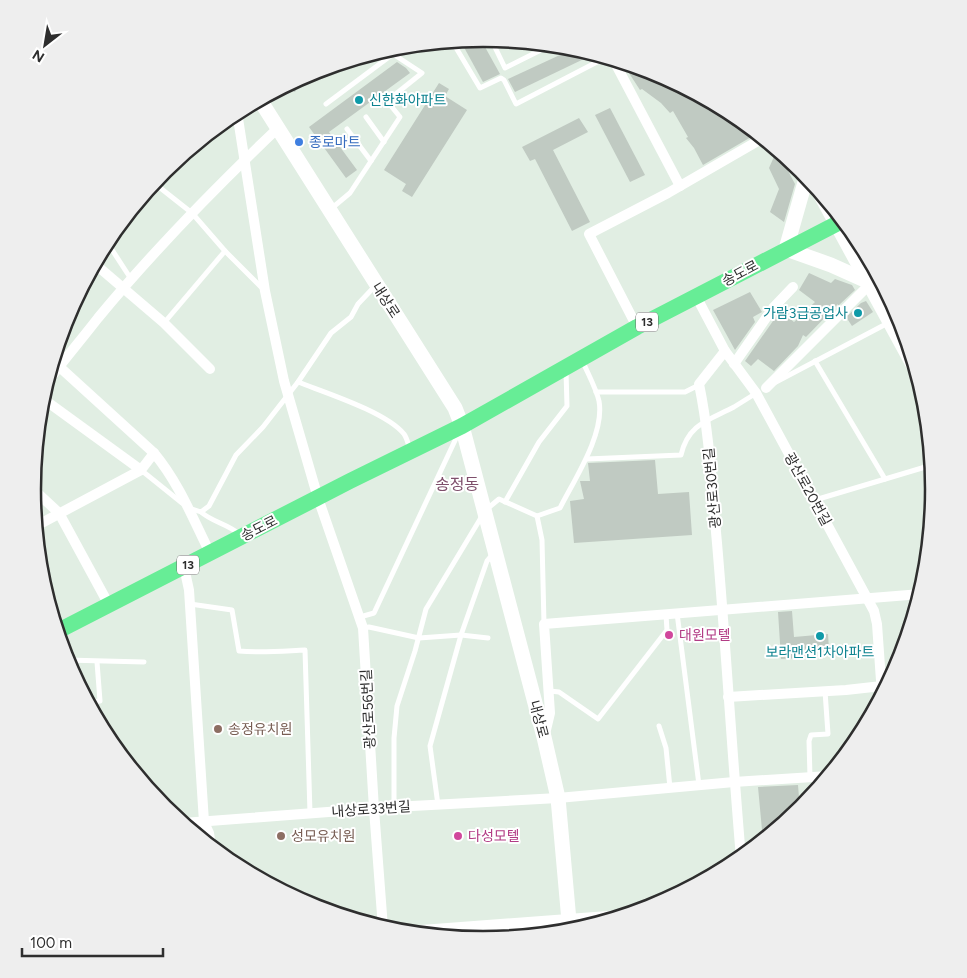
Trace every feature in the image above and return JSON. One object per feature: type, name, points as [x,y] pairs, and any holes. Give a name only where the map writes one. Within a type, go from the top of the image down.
[{"type":"main road","name":"내상로","points":[[264,105],[455,408],[462,426],[544,737],[558,798],[570,923]]},
{"type":"main road","points":[[804,184],[786,249],[831,265],[869,283]]},
{"type":"main road","name":"송도로","points":[[64,628],[462,426],[637,327],[837,224]]},
{"type":"main road","points":[[848,239],[869,283],[885,304]]},
{"type":"main road","points":[[869,283],[871,277]]},
{"type":"main road","points":[[470,931],[536,928]]},
{"type":"street","points":[[618,68],[680,186]]},
{"type":"street","name":"광산로56번길","points":[[237,122],[246,159],[265,291],[288,395],[318,498],[363,628],[382,919]]},
{"type":"street","points":[[62,356],[192,213],[279,127]]},
{"type":"street","points":[[637,327],[589,234],[680,186],[757,141]]},
{"type":"street","points":[[101,269],[164,324],[210,369]]},
{"type":"street","points":[[766,388],[869,283]]},
{"type":"street","points":[[734,364],[773,308],[793,287]]},
{"type":"street","name":"광산로20번길","points":[[696,296],[725,351],[756,394],[874,611],[877,624],[881,682]]},
{"type":"street","points":[[699,384],[725,351]]},
{"type":"street","points":[[59,366],[154,453],[166,468],[210,553]]},
{"type":"street","name":"광산로30번길","points":[[699,384],[706,420],[723,610],[740,849]]},
{"type":"street","points":[[50,404],[141,470]]},
{"type":"street","points":[[42,522],[141,470],[154,453]]},
{"type":"street","points":[[41,497],[59,513],[109,605]]},
{"type":"street","points":[[184,567],[190,590],[204,822],[210,837]]},
{"type":"street","points":[[544,737],[550,713],[550,691],[544,624],[868,600],[913,595]]},
{"type":"street","points":[[728,697],[877,690]]},
{"type":"street","name":"내상로33번길","points":[[193,823],[394,807],[558,798],[734,782],[820,776]]},
{"type":"lane","points":[[494,47],[505,68],[502,79],[516,104],[597,62]]},
{"type":"lane","points":[[456,48],[480,88],[502,79]]},
{"type":"lane","points":[[505,68],[539,51]]},
{"type":"lane","points":[[330,210],[350,193],[400,118],[387,100],[422,73],[395,55]]},
{"type":"lane","points":[[326,104],[389,57]]},
{"type":"lane","points":[[366,117],[384,142]]},
{"type":"lane","points":[[347,129],[371,161]]},
{"type":"lane","points":[[160,188],[192,213],[225,251],[265,291]]},
{"type":"lane","points":[[112,250],[131,279]]},
{"type":"lane","points":[[164,324],[225,251]]},
{"type":"lane","points":[[201,512],[209,506],[236,455],[263,427],[298,382],[331,334],[351,317],[358,304],[376,284]]},
{"type":"lane","points":[[587,459],[681,455],[689,434],[706,420],[892,321]]},
{"type":"lane","points":[[394,807],[394,738],[397,706],[426,609],[484,511],[499,499],[537,516],[560,508],[587,459],[599,416],[599,401],[581,359]]},
{"type":"lane","points":[[816,361],[885,479]]},
{"type":"lane","points":[[505,502],[539,442],[567,406],[566,368]]},
{"type":"lane","points":[[298,382],[361,406],[377,415],[404,434],[411,452]]},
{"type":"lane","points":[[596,392],[685,392],[699,384]]},
{"type":"lane","points":[[360,617],[374,613],[462,426]]},
{"type":"lane","points":[[814,500],[925,467]]},
{"type":"lane","points":[[141,470],[188,508],[201,512],[209,519],[234,529],[241,537]]},
{"type":"lane","points":[[537,516],[542,545],[544,624]]},
{"type":"lane","points":[[438,805],[430,746],[461,635],[487,561],[495,551]]},
{"type":"lane","points":[[190,604],[232,610],[239,651],[260,653],[267,651],[305,650],[310,814]]},
{"type":"lane","name":"내상로","points":[[550,691],[559,692],[598,719],[667,630],[666,614]]},
{"type":"lane","points":[[677,614],[700,785]]},
{"type":"lane","points":[[363,628],[369,627],[418,638],[461,635],[488,638]]},
{"type":"lane","points":[[76,661],[144,662]]},
{"type":"lane","points":[[96,701],[100,701],[97,662]]},
{"type":"lane","points":[[810,777],[809,741],[811,736],[828,734],[825,691]]},
{"type":"lane","points":[[659,726],[666,748],[670,788]]},
{"type":"building","points":[[485,47],[500,74],[483,82],[464,48]]},
{"type":"building","points":[[562,54],[585,59],[515,92],[508,79]]},
{"type":"building","name":"신한화아파트","points":[[397,62],[410,73],[329,132],[357,170],[346,178],[309,127]]},
{"type":"building","points":[[627,70],[679,92],[705,106],[751,137],[703,165],[686,138],[688,137],[673,111],[670,113],[661,103],[642,89],[640,90]]},
{"type":"building","points":[[439,83],[449,89],[445,96],[467,110],[412,197],[402,191],[406,184],[384,170]]},
{"type":"building","points":[[610,108],[645,175],[630,182],[595,115]]},
{"type":"building","points":[[579,118],[588,132],[553,150],[590,222],[572,231],[535,159],[530,161],[522,147]]},
{"type":"building","points":[[775,156],[785,166],[795,184],[784,222],[770,212],[779,189],[769,168]]},
{"type":"building","points":[[809,273],[831,283],[835,279],[852,285],[855,290],[838,306],[838,304],[806,337],[803,335],[798,346],[774,371],[758,359],[751,366],[745,361],[780,311],[794,322],[815,302],[799,290]]},
{"type":"building","points":[[750,292],[762,312],[753,317],[755,322],[735,350],[713,310]]},
{"type":"building","name":"가람3급공업사","points":[[866,301],[873,312],[852,326],[846,317],[861,303]]},
{"type":"building","points":[[655,460],[658,494],[689,492],[692,535],[574,543],[570,501],[584,499],[580,481],[590,481],[588,463]]},
{"type":"building","name":"보라맨션1차아파트","points":[[792,611],[794,637],[828,634],[829,650],[806,652],[806,658],[781,659],[778,612]]},
{"type":"building","points":[[798,785],[799,799],[765,830],[762,830],[758,787]]},
{"type":"place","name":"신한화아파트","points":[[359,100]]},
{"type":"place","name":"종로마트","points":[[299,142]]},
{"type":"place","name":"가람3급공업사","points":[[858,313]]},
{"type":"place","name":"대원모텔","points":[[669,635]]},
{"type":"place","name":"보라맨션1차아파트","points":[[820,636]]},
{"type":"place","name":"송정유치원","points":[[218,729]]},
{"type":"place","name":"성모유치원","points":[[281,836]]},
{"type":"place","name":"다성모텔","points":[[458,836]]},
{"type":"district","name":"송정동","points":[[457,484]]}]
